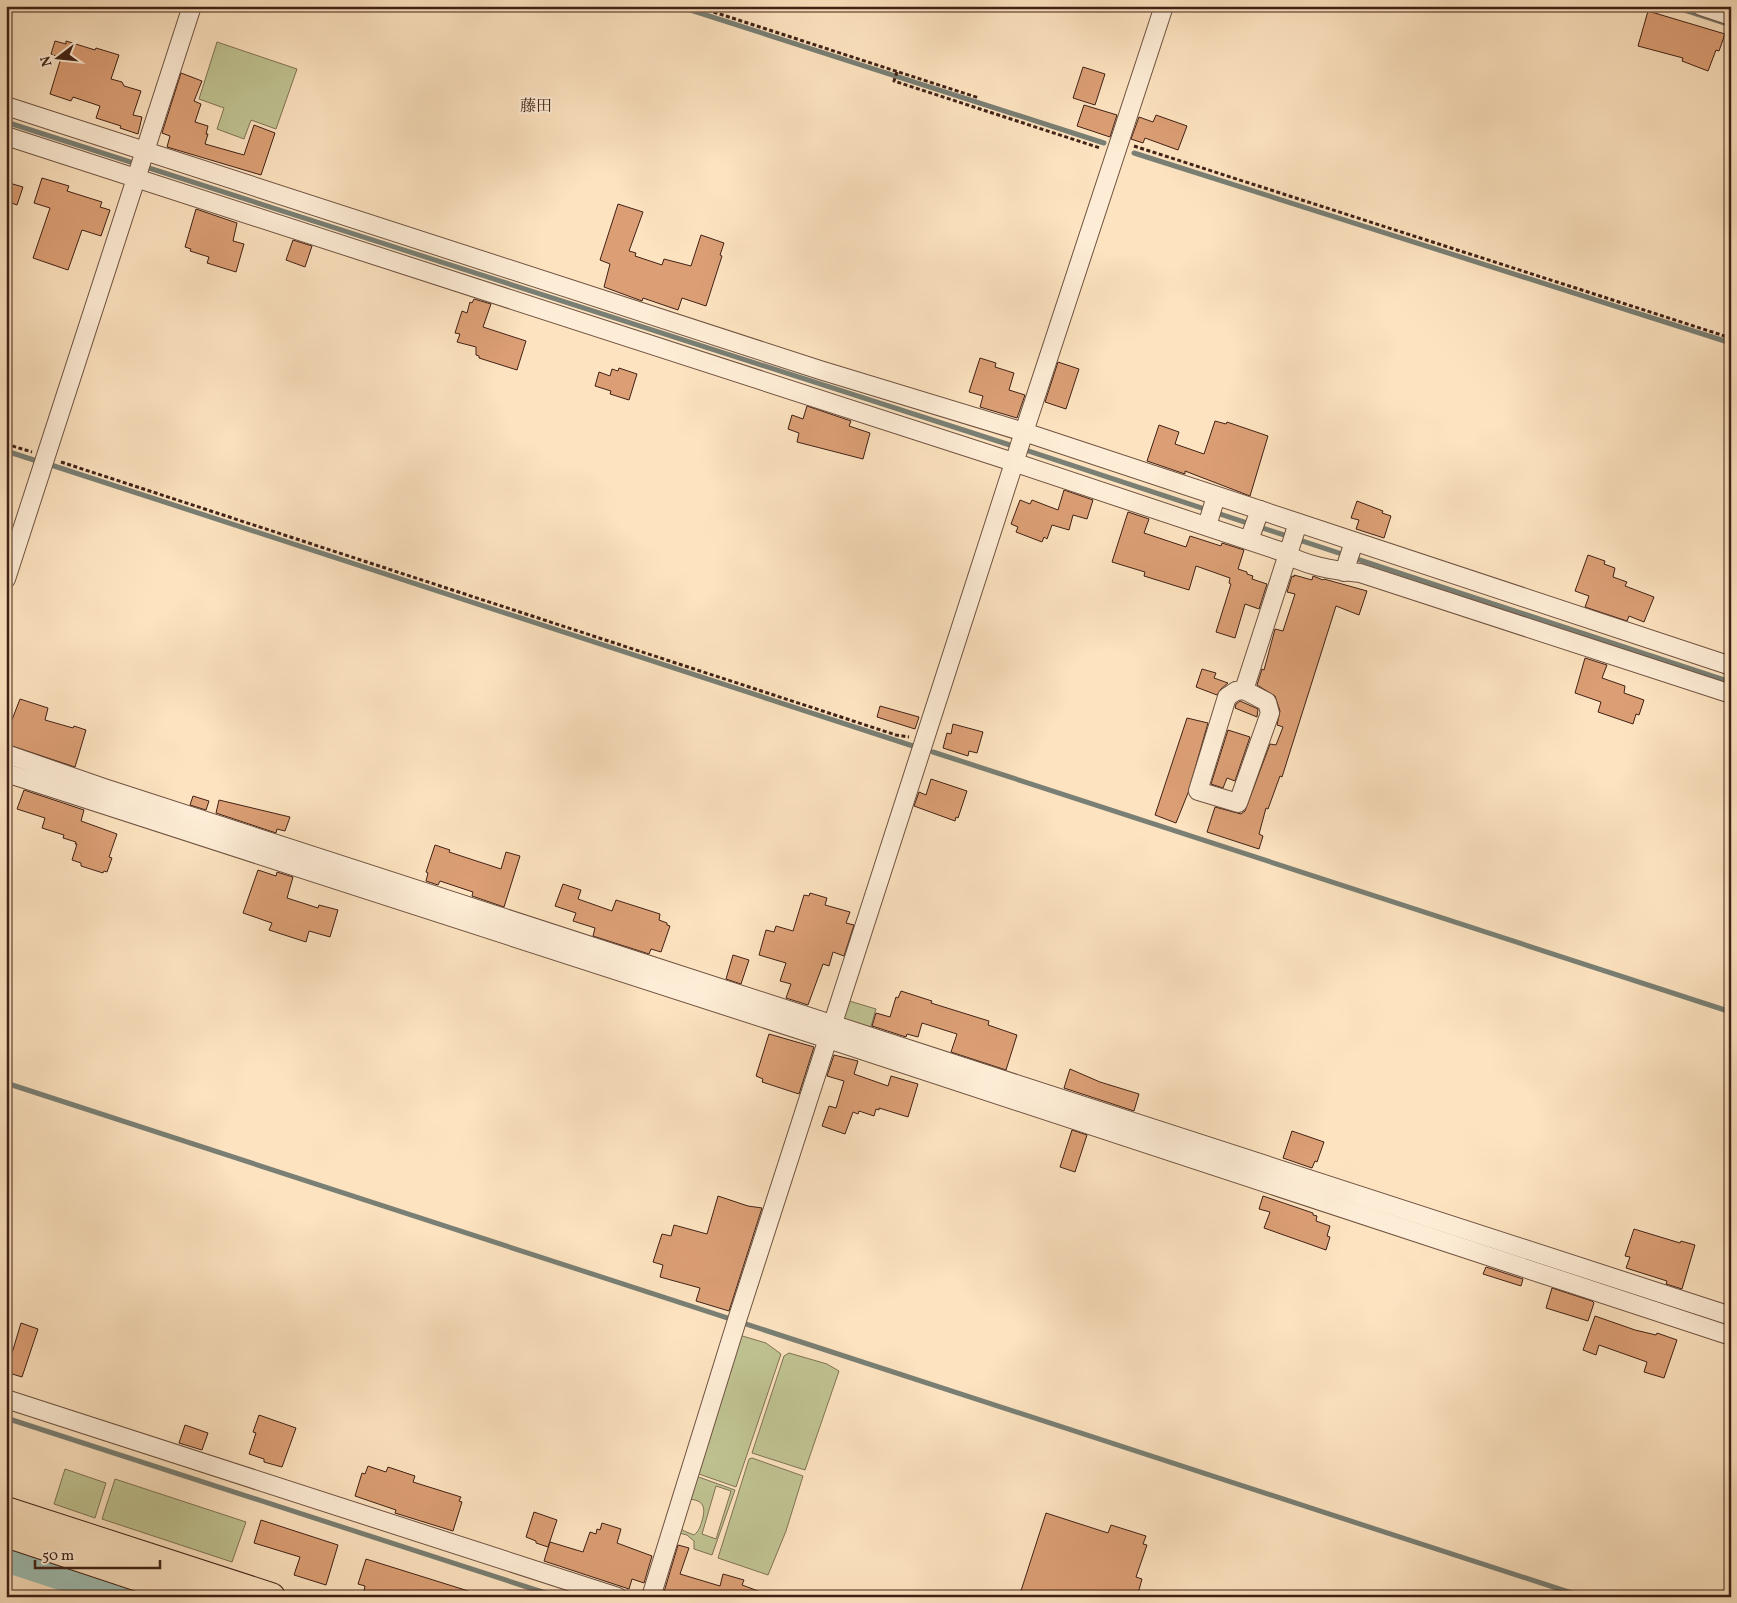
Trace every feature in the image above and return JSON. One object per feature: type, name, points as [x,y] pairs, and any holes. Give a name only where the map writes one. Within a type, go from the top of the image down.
[{"type":"highway","points":[[6,1511],[271,1597]]},
{"type":"highway","points":[[6,1534],[198,1597]]},
{"type":"street","points":[[6,579],[192,6]]},
{"type":"street","points":[[651,1597],[830,1032],[1164,6]]},
{"type":"street","points":[[1701,6],[1731,16]]},
{"type":"street","points":[[6,106],[140,164],[1019,447],[1349,557],[1731,666]]},
{"type":"street","points":[[6,136],[140,164],[820,370],[1019,447],[1254,525],[1280,551],[1293,538]]},
{"type":"street","points":[[1293,538],[1317,567],[1349,557]]},
{"type":"street","points":[[1244,690],[1293,538]]},
{"type":"street","points":[[1349,557],[1360,573],[1731,694]]},
{"type":"street","points":[[1244,690],[1267,702],[1270,713],[1238,803],[1198,791],[1227,696],[1236,691],[1244,690]]},
{"type":"street","points":[[6,754],[1731,1336]]},
{"type":"street","points":[[6,773],[1731,1316]]},
{"type":"street","points":[[6,1399],[618,1597]]},
{"type":"path","points":[[695,6],[979,98]]},
{"type":"path","points":[[897,73],[894,80],[1731,338]]},
{"type":"path","points":[[6,444],[896,735],[914,737],[926,735]]},
{"type":"green space","points":[[217,42],[297,69],[276,129],[251,120],[244,139],[217,129],[224,108],[199,99]]},
{"type":"green space","points":[[846,1000],[876,1009],[870,1030],[842,1022]]},
{"type":"green space","points":[[739,1335],[766,1343],[781,1354],[736,1487],[696,1473]]},
{"type":"green space","points":[[789,1353],[827,1364],[839,1371],[805,1470],[752,1453],[784,1356]]},
{"type":"green space","points":[[752,1458],[803,1476],[786,1531],[768,1575],[718,1558],[749,1459]]},
{"type":"green space","points":[[65,1469],[106,1483],[95,1518],[54,1504]]},
{"type":"green space","points":[[693,1475],[735,1490],[712,1555],[694,1549],[694,1541],[687,1535],[675,1532]],"holes":[[[716,1486],[731,1491],[716,1539],[702,1534]],[[688,1499],[698,1501],[704,1508],[701,1525],[694,1535],[680,1527]]]},
{"type":"green space","points":[[115,1479],[246,1522],[232,1562],[102,1519]]},
{"type":"building","points":[[1648,11],[1725,34],[1719,51],[1716,50],[1708,71],[1682,61],[1683,58],[1638,46]]},
{"type":"building","points":[[55,41],[66,44],[66,41],[119,55],[111,79],[122,82],[124,86],[141,91],[133,115],[142,117],[138,134],[96,118],[100,106],[73,97],[71,101],[50,94],[61,58],[51,54]]},
{"type":"building","points":[[1083,67],[1105,74],[1095,105],[1073,98]]},
{"type":"building","points":[[181,73],[202,81],[194,101],[201,104],[195,122],[208,126],[205,144],[244,155],[254,125],[275,133],[261,175],[167,147],[170,136],[162,133]]},
{"type":"building","points":[[1084,105],[1117,115],[1110,137],[1077,126]]},
{"type":"building","points":[[1156,115],[1187,126],[1178,150],[1145,138],[1143,143],[1131,139],[1139,117],[1153,122]]},
{"type":"building","points":[[42,178],[69,186],[67,191],[102,202],[100,207],[110,210],[101,236],[82,230],[68,270],[33,258],[50,208],[34,203]]},
{"type":"building","points":[[6,182],[23,187],[17,205],[6,201]]},
{"type":"building","points":[[618,204],[643,212],[629,251],[636,253],[635,256],[662,265],[664,259],[691,266],[701,235],[724,243],[720,255],[722,256],[706,306],[682,298],[678,310],[643,298],[642,301],[604,287],[610,264],[600,260]]},
{"type":"building","points":[[196,209],[237,223],[233,241],[244,244],[236,272],[207,263],[209,257],[190,251],[191,249],[185,247]]},
{"type":"building","points":[[293,240],[312,246],[305,267],[286,260]]},
{"type":"building","points":[[474,299],[491,304],[483,327],[526,341],[517,370],[479,358],[476,355],[476,347],[457,342],[460,334],[455,333],[462,311],[467,313],[470,302],[472,303]]},
{"type":"building","points":[[980,358],[996,363],[995,367],[1014,373],[1009,390],[1025,395],[1017,418],[980,407],[983,396],[969,392]]},
{"type":"building","points":[[1058,362],[1079,369],[1066,409],[1045,402]]},
{"type":"building","points":[[619,368],[637,374],[629,400],[610,394],[611,391],[595,386],[599,372],[610,376],[612,369],[618,371]]},
{"type":"building","points":[[807,406],[851,421],[849,426],[870,433],[863,459],[797,442],[799,433],[788,429],[792,415],[803,419]]},
{"type":"building","points":[[1215,421],[1226,424],[1227,422],[1268,436],[1250,496],[1185,471],[1185,474],[1147,461],[1159,425],[1179,432],[1175,444],[1204,454]]},
{"type":"building","points":[[1064,490],[1093,500],[1087,519],[1073,515],[1069,530],[1052,525],[1047,539],[1044,537],[1042,542],[1016,532],[1018,527],[1011,524],[1020,500],[1030,504],[1032,500],[1058,510]]},
{"type":"building","points":[[1357,501],[1391,516],[1384,538],[1356,529],[1359,520],[1351,518]]},
{"type":"building","points":[[1128,512],[1149,519],[1144,533],[1186,547],[1190,536],[1221,546],[1222,543],[1244,550],[1238,569],[1253,576],[1252,579],[1267,584],[1259,609],[1245,604],[1235,638],[1216,632],[1231,584],[1229,583],[1230,578],[1196,566],[1189,590],[1144,576],[1145,572],[1112,562]]},
{"type":"building","points":[[1588,555],[1605,561],[1604,564],[1615,568],[1613,577],[1627,582],[1625,586],[1654,597],[1644,622],[1629,616],[1627,621],[1585,607],[1589,596],[1575,591]]},
{"type":"building","points":[[1294,575],[1312,580],[1313,576],[1367,591],[1359,615],[1336,606],[1282,777],[1280,776],[1268,809],[1266,808],[1259,834],[1263,836],[1259,849],[1207,832],[1215,807],[1241,814],[1245,811],[1270,744],[1276,745],[1283,727],[1277,725],[1280,711],[1275,696],[1257,685],[1262,669],[1264,670],[1275,629],[1283,631],[1295,594],[1287,592]]},
{"type":"building","points":[[1585,658],[1607,665],[1602,678],[1625,686],[1624,693],[1644,700],[1639,715],[1636,714],[1633,724],[1598,712],[1601,702],[1575,693]]},
{"type":"building","points":[[1202,669],[1216,673],[1214,678],[1228,683],[1217,695],[1196,687]]},
{"type":"building","points":[[20,699],[48,708],[45,720],[86,730],[75,767],[6,744],[6,724],[10,725]]},
{"type":"building","points":[[1240,701],[1258,709],[1257,717],[1235,708],[1236,704]]},
{"type":"building","points":[[880,706],[919,717],[915,729],[877,717]]},
{"type":"building","points":[[1187,718],[1208,723],[1188,793],[1176,823],[1155,815]]},
{"type":"building","points":[[953,724],[983,732],[977,753],[969,751],[968,756],[943,748],[947,733],[951,734]]},
{"type":"building","points":[[1228,730],[1250,737],[1235,781],[1227,778],[1223,788],[1211,784]]},
{"type":"building","points":[[931,779],[967,791],[958,818],[956,817],[955,821],[914,806],[919,792],[926,795]]},
{"type":"building","points":[[24,790],[84,810],[81,821],[117,834],[109,857],[112,858],[107,872],[104,871],[103,873],[81,866],[81,863],[72,860],[76,842],[63,838],[64,835],[42,828],[45,818],[17,809]]},
{"type":"building","points":[[193,796],[209,801],[206,810],[190,805]]},
{"type":"building","points":[[219,800],[290,817],[285,831],[277,829],[276,833],[216,813]]},
{"type":"building","points":[[435,845],[450,850],[449,852],[501,869],[506,852],[520,856],[504,907],[472,896],[473,892],[440,881],[438,885],[426,881],[428,873],[426,872]]},
{"type":"building","points":[[258,870],[276,876],[277,872],[293,877],[287,898],[318,908],[319,905],[338,910],[330,937],[309,931],[306,942],[269,930],[272,923],[243,913]]},
{"type":"building","points":[[563,884],[581,890],[578,899],[612,911],[616,900],[660,914],[659,920],[670,926],[661,952],[651,949],[649,954],[593,936],[595,928],[573,921],[576,913],[555,906]]},
{"type":"building","points":[[810,893],[827,898],[825,905],[850,912],[846,923],[854,925],[844,956],[833,952],[829,966],[823,964],[808,1005],[786,998],[791,984],[780,981],[786,963],[759,955],[766,930],[774,932],[776,926],[793,931],[804,895],[809,896]]},
{"type":"building","points":[[733,955],[749,960],[741,984],[726,979]]},
{"type":"building","points":[[901,991],[932,1001],[931,1003],[989,1021],[988,1025],[1017,1035],[1006,1070],[951,1052],[957,1034],[922,1023],[918,1037],[907,1034],[906,1037],[872,1026],[876,1013],[890,1017],[896,997],[898,998]]},
{"type":"building","points":[[769,1034],[814,1047],[799,1094],[762,1082],[763,1079],[756,1076]]},
{"type":"building","points":[[834,1055],[858,1061],[854,1074],[888,1086],[891,1076],[918,1084],[908,1117],[879,1108],[879,1110],[876,1109],[874,1116],[859,1111],[858,1114],[853,1112],[845,1134],[822,1126],[829,1106],[836,1108],[844,1081],[827,1076]]},
{"type":"building","points":[[1070,1069],[1100,1082],[1139,1094],[1134,1111],[1064,1088]]},
{"type":"building","points":[[1072,1130],[1087,1135],[1075,1172],[1060,1167]]},
{"type":"building","points":[[1292,1131],[1324,1142],[1317,1162],[1315,1161],[1312,1168],[1283,1158]]},
{"type":"building","points":[[718,1196],[748,1206],[762,1208],[729,1311],[696,1301],[700,1288],[660,1277],[663,1265],[653,1262],[662,1234],[671,1236],[674,1225],[707,1234]]},
{"type":"building","points":[[1263,1196],[1313,1213],[1313,1215],[1317,1216],[1316,1221],[1330,1226],[1327,1236],[1330,1237],[1326,1250],[1264,1228],[1270,1212],[1259,1209]]},
{"type":"building","points":[[1634,1229],[1680,1243],[1681,1241],[1695,1245],[1682,1289],[1666,1284],[1667,1281],[1626,1268],[1630,1257],[1625,1256]]},
{"type":"building","points":[[1486,1267],[1523,1279],[1521,1286],[1483,1274]]},
{"type":"building","points":[[1552,1288],[1592,1301],[1594,1303],[1588,1321],[1546,1308]]},
{"type":"building","points":[[1595,1316],[1635,1330],[1656,1335],[1657,1333],[1677,1340],[1664,1378],[1644,1372],[1647,1362],[1599,1345],[1596,1355],[1583,1350]]},
{"type":"building","points":[[21,1323],[38,1329],[22,1377],[6,1372],[6,1351],[12,1353]]},
{"type":"building","points":[[259,1415],[296,1428],[282,1467],[264,1462],[264,1459],[249,1454],[256,1433],[253,1432]]},
{"type":"building","points":[[185,1425],[208,1433],[202,1450],[179,1443]]},
{"type":"building","points":[[368,1466],[386,1472],[388,1467],[415,1476],[413,1482],[461,1497],[459,1501],[462,1502],[453,1531],[395,1513],[396,1510],[355,1496],[362,1473],[365,1474]]},
{"type":"building","points":[[534,1512],[557,1520],[548,1547],[526,1537]]},
{"type":"building","points":[[1046,1513],[1108,1533],[1111,1525],[1146,1536],[1143,1544],[1147,1545],[1136,1577],[1142,1579],[1137,1597],[1019,1597]]},
{"type":"building","points":[[261,1520],[338,1545],[326,1585],[294,1575],[300,1557],[254,1543]]},
{"type":"building","points":[[602,1523],[621,1529],[617,1543],[652,1556],[644,1583],[632,1579],[629,1589],[544,1561],[550,1542],[583,1552],[590,1532],[596,1534],[597,1529],[600,1530]]},
{"type":"building","points":[[678,1545],[689,1548],[680,1574],[720,1586],[723,1574],[744,1580],[742,1585],[769,1595],[769,1597],[666,1597],[668,1593],[664,1592]]},
{"type":"building","points":[[366,1559],[478,1594],[477,1597],[382,1597],[364,1591],[365,1586],[358,1584]]},
{"type":"waterway","points":[[678,6],[1104,143]]},
{"type":"waterway","points":[[1672,6],[1731,25]]},
{"type":"waterway","points":[[6,122],[1013,446],[1731,682]]},
{"type":"waterway","points":[[1134,153],[1731,343]]},
{"type":"waterway","points":[[6,451],[37,461]]},
{"type":"waterway","points":[[51,465],[916,747]]},
{"type":"waterway","points":[[933,752],[1731,1012]]},
{"type":"waterway","points":[[6,1083],[1584,1597]]},
{"type":"waterway","points":[[6,1418],[558,1597]]},
{"type":"waterway","points":[[6,1557],[128,1597]]},
{"type":"district","name":"藤田","points":[[536,107]]}]
